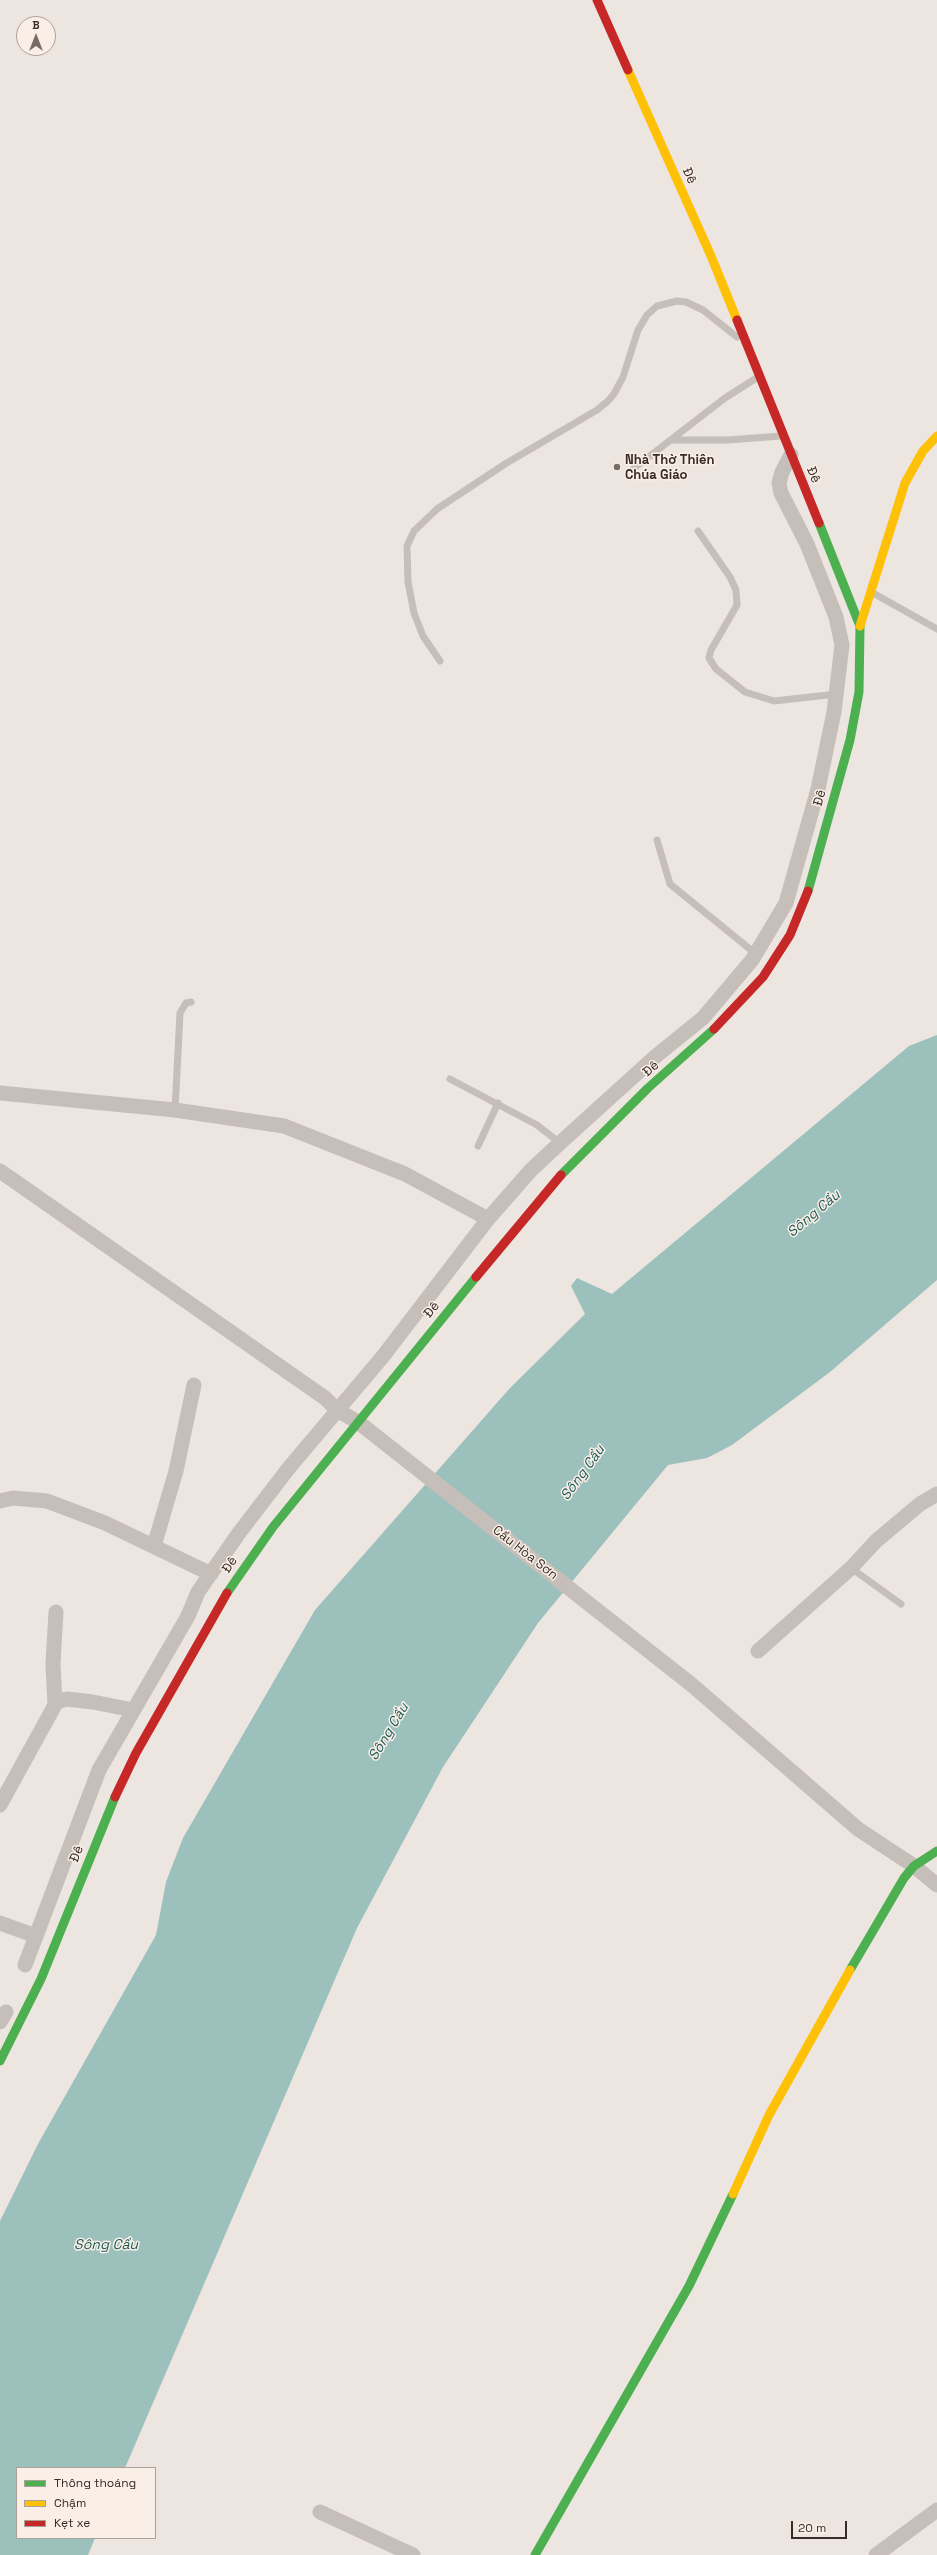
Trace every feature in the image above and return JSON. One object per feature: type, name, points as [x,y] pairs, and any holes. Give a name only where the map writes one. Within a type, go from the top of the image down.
[{"type":"main road","name":"Đê","points":[[0,2061],[41,1979],[100,1830],[136,1753],[219,1606],[246,1564],[273,1527],[554,1181],[648,1088],[709,1035],[763,977],[790,935],[812,881],[850,740],[859,692],[860,626],[711,256],[597,0]]},
{"type":"main road","points":[[860,626],[905,483],[923,452],[937,436]]},
{"type":"main road","points":[[535,2555],[689,2286],[722,2219],[769,2115],[879,1919],[914,1866],[937,1851]]},
{"type":"street","points":[[25,1965],[99,1770],[211,1574],[288,1470],[389,1349],[488,1219],[531,1170],[656,1056],[703,1018],[756,954],[786,903],[818,789],[837,694],[842,645],[836,618],[807,544],[781,493],[780,483],[782,472],[791,455]]},
{"type":"street","points":[[0,1093],[175,1110],[284,1126],[405,1174],[488,1219]]},
{"type":"street","name":"Cầu Hòa Sơn","points":[[0,1171],[325,1398],[337,1410],[358,1422],[692,1685],[858,1829],[914,1866],[937,1885]]},
{"type":"street","points":[[154,1546],[176,1471],[194,1385]]},
{"type":"street","points":[[758,1651],[851,1568],[876,1541],[920,1504],[937,1494]]},
{"type":"street","points":[[0,1501],[13,1498],[46,1500],[105,1523],[211,1574]]},
{"type":"street","points":[[0,1805],[5,1782],[56,1702],[53,1664],[56,1612]]},
{"type":"street","points":[[56,1702],[67,1699],[80,1700],[117,1705],[133,1710]]},
{"type":"street","points":[[0,1923],[36,1936]]},
{"type":"street","points":[[876,2555],[937,2510]]},
{"type":"street","points":[[320,2512],[413,2555]]},
{"type":"lane","points":[[440,660],[423,636],[414,613],[408,582],[407,546],[414,531],[450,501],[505,464],[597,410],[608,401],[614,394],[623,377],[638,330],[647,315],[657,306],[677,301],[686,302],[703,310],[746,344]]},
{"type":"lane","points":[[633,469],[673,440],[725,398],[759,376]]},
{"type":"lane","points":[[673,440],[728,440],[783,436]]},
{"type":"lane","points":[[698,531],[730,577],[736,590],[736,605],[711,650],[710,658],[716,669],[746,692],[774,701],[837,694]]},
{"type":"lane","points":[[871,592],[937,629]]},
{"type":"lane","points":[[657,840],[670,884],[756,954]]},
{"type":"lane","points":[[175,1110],[180,1013],[186,1003],[191,1002]]},
{"type":"lane","points":[[450,1079],[537,1124],[560,1143]]},
{"type":"lane","points":[[478,1146],[498,1103]]},
{"type":"lane","points":[[851,1568],[901,1604]]},
{"type":"water","name":"Sông Cầu","points":[[937,1035],[937,1280],[830,1372],[732,1445],[707,1458],[668,1465],[538,1623],[443,1767],[357,1928],[125,2467],[16,2467],[16,2539],[95,2539],[88,2555],[0,2555],[0,2221],[38,2144],[156,1935],[166,1882],[183,1838],[315,1610],[510,1388],[585,1314],[571,1286],[577,1278],[612,1294],[909,1046]]},
{"type":"traffic: fast","points":[[808,891],[850,740],[859,692],[860,626],[819,523]]},
{"type":"traffic: fast","points":[[561,1175],[648,1088],[714,1029]]},
{"type":"traffic: fast","points":[[227,1593],[273,1527],[476,1277]]},
{"type":"traffic: fast","points":[[0,2061],[41,1979],[115,1797]]},
{"type":"traffic: fast","points":[[850,1970],[904,1878],[914,1866],[937,1851]]},
{"type":"traffic: fast","points":[[535,2555],[689,2286],[733,2194]]},
{"type":"traffic: slow","points":[[628,70],[711,256],[737,320]]},
{"type":"traffic: slow","points":[[860,626],[905,483],[923,451],[937,436]]},
{"type":"traffic: slow","points":[[733,2194],[769,2115],[850,1970]]},
{"type":"traffic: jam","points":[[597,0],[628,70]]},
{"type":"traffic: jam","points":[[737,320],[819,523]]},
{"type":"traffic: jam","points":[[714,1029],[763,977],[790,935],[808,891]]},
{"type":"traffic: jam","points":[[476,1277],[561,1175]]},
{"type":"traffic: jam","points":[[115,1797],[136,1753],[227,1593]]},
{"type":"place","name":"Nhà Thờ Thiên Chúa Giáo","points":[[617,467]]}]
